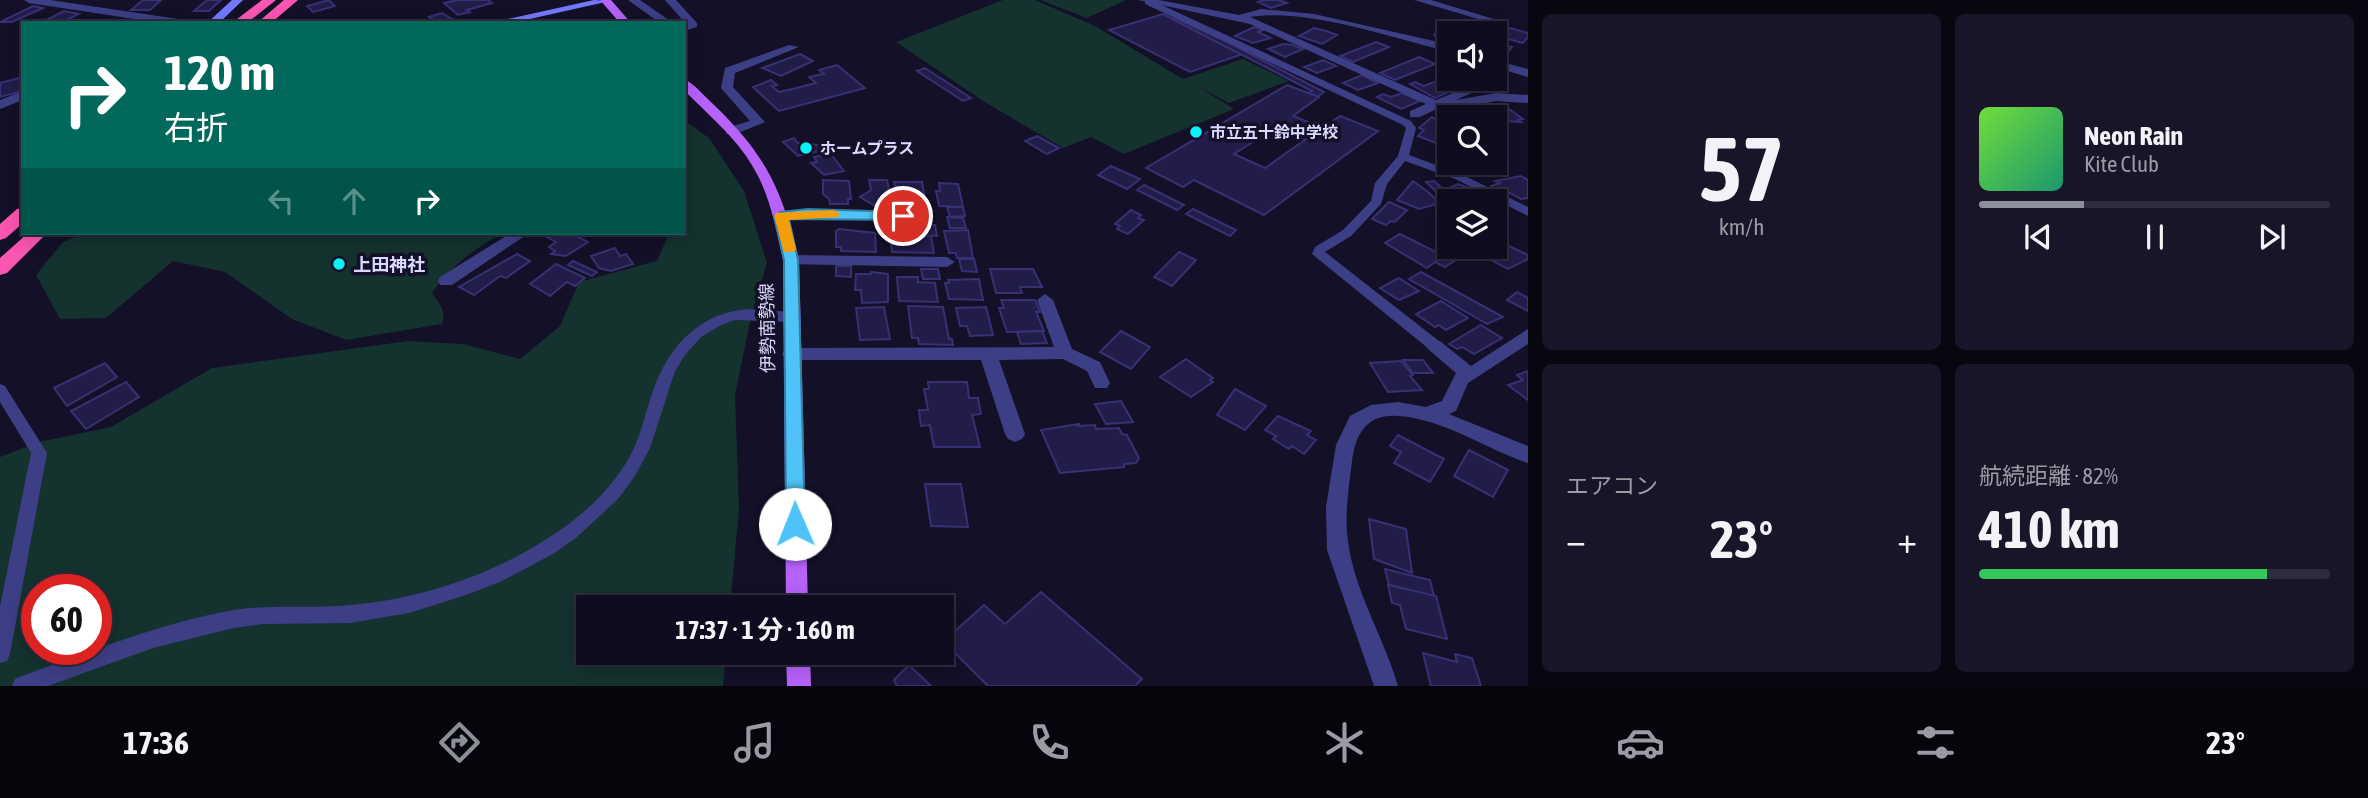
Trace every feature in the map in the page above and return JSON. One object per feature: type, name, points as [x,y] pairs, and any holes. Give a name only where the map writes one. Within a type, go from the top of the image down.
[{"type":"highway","points":[[241,21],[270,0]]},
{"type":"highway","points":[[266,21],[292,0]]},
{"type":"highway","points":[[0,234],[21,215]]},
{"type":"highway","points":[[0,269],[36,235]]},
{"type":"main road","points":[[606,0],[624,21]]},
{"type":"main road","name":"伊勢南勢線","points":[[686,85],[731,131],[760,166],[781,216],[791,260],[797,595]]},
{"type":"main road","points":[[798,665],[799,686]]},
{"type":"street","points":[[29,0],[171,21]]},
{"type":"street","points":[[95,10],[108,0]]},
{"type":"street","points":[[214,21],[238,0]]},
{"type":"street","points":[[505,21],[606,0]]},
{"type":"street","points":[[633,0],[665,21]]},
{"type":"street","points":[[670,0],[693,25],[686,27]]},
{"type":"street","points":[[1182,8],[1202,0]]},
{"type":"street","points":[[1419,0],[1491,21]]},
{"type":"street","points":[[1146,1],[1259,23],[1315,51],[1440,103],[1460,104],[1496,97],[1528,99]]},
{"type":"street","points":[[1242,18],[1248,13],[1275,12],[1437,46]]},
{"type":"street","points":[[731,131],[759,122],[727,88],[729,71],[793,47]]},
{"type":"street","points":[[1507,67],[1528,73]]},
{"type":"street","points":[[1415,114],[1466,91]]},
{"type":"street","points":[[0,105],[21,96]]},
{"type":"street","points":[[808,213],[927,217]]},
{"type":"street","points":[[446,281],[518,235]]},
{"type":"street","points":[[791,260],[947,262]]},
{"type":"street","points":[[1045,300],[1065,353]]},
{"type":"street","points":[[1432,413],[1449,406],[1461,379],[1528,335]]},
{"type":"street","points":[[1434,345],[1469,374]]},
{"type":"street","points":[[792,354],[1065,353],[1094,367],[1101,383]]},
{"type":"street","points":[[986,354],[995,369],[1015,434]]},
{"type":"street","points":[[1386,686],[1371,635],[1339,550],[1335,503],[1342,461],[1354,425],[1363,415],[1386,409],[1432,413],[1528,455]]},
{"type":"lane","points":[[1146,1],[1407,123],[1411,128],[1403,158],[1381,183],[1377,202],[1347,233],[1318,250],[1318,254],[1434,345]]},
{"type":"lane","points":[[1403,158],[1460,177],[1528,212]]},
{"type":"lane","points":[[781,216],[808,213]]},
{"type":"lane","points":[[22,686],[164,634],[236,618],[380,610],[453,592],[520,562],[573,530],[606,500],[630,471],[648,433],[663,380],[672,360],[683,345],[727,317],[791,317]]},
{"type":"lane","points":[[0,390],[39,453],[0,654]]},
{"type":"green space","points":[[1003,0],[1035,0],[1095,26],[1183,79],[1243,59],[1289,81],[1229,103],[1197,86],[1234,109],[1124,154],[1091,137],[1063,148],[983,101],[896,42]]},
{"type":"green space","points":[[1040,0],[1126,0],[1087,18]]},
{"type":"green space","points":[[686,121],[709,138],[744,191],[767,263],[751,317],[735,395],[739,510],[731,595],[576,595],[576,665],[725,665],[723,686],[0,686],[0,457],[39,442],[111,427],[212,368],[408,341],[463,344],[520,359],[560,326],[579,282],[657,261],[668,235],[686,235]]},
{"type":"green space","points":[[80,235],[499,235],[464,259],[432,293],[443,311],[442,324],[346,340],[292,319],[225,272],[173,261],[106,318],[60,319],[36,275],[63,242]]},
{"type":"building","points":[[143,0],[161,0],[150,10],[131,10]]},
{"type":"building","points":[[207,0],[221,0],[209,11],[194,11]]},
{"type":"building","points":[[329,0],[335,6],[313,12],[307,6]]},
{"type":"building","points":[[457,0],[488,0],[492,3],[458,15],[444,3]]},
{"type":"building","points":[[1264,0],[1287,3],[1271,8],[1258,2]]},
{"type":"building","points":[[33,6],[43,8],[12,22],[0,22]]},
{"type":"building","points":[[64,11],[79,14],[64,21],[46,20]]},
{"type":"building","points":[[442,13],[454,21],[434,21],[429,17]]},
{"type":"building","points":[[1163,14],[1243,54],[1190,72],[1109,30]]},
{"type":"building","points":[[1175,18],[1324,92],[1317,97],[1308,93],[1312,91],[1172,19]]},
{"type":"building","points":[[1254,27],[1263,30],[1258,32],[1271,38],[1253,43],[1235,36]]},
{"type":"building","points":[[1507,27],[1528,33],[1523,43],[1507,38]]},
{"type":"building","points":[[1314,28],[1337,35],[1322,44],[1299,36]]},
{"type":"building","points":[[1376,42],[1389,47],[1353,62],[1340,56]]},
{"type":"building","points":[[1283,44],[1303,49],[1285,57],[1268,49]]},
{"type":"building","points":[[800,54],[813,61],[781,76],[762,68]]},
{"type":"building","points":[[1419,57],[1435,64],[1395,80],[1380,73]]},
{"type":"building","points":[[1323,60],[1336,66],[1317,73],[1304,67]]},
{"type":"building","points":[[837,65],[865,88],[779,111],[753,87],[771,80],[777,85],[772,86],[779,92],[816,83],[809,77],[824,74],[819,70]]},
{"type":"building","points":[[925,68],[971,98],[963,101],[917,71]]},
{"type":"building","points":[[1362,75],[1378,83],[1358,90],[1343,83]]},
{"type":"building","points":[[21,78],[21,92],[0,97],[0,83]]},
{"type":"building","points":[[1437,81],[1437,91],[1451,91],[1435,98],[1410,84],[1415,82],[1424,86]]},
{"type":"building","points":[[1287,85],[1319,97],[1293,116],[1323,128],[1340,116],[1378,131],[1264,215],[1194,180],[1183,187],[1146,168]],"holes":[[[1276,127],[1306,139],[1265,168],[1234,154]]]},
{"type":"building","points":[[1402,93],[1420,101],[1401,109],[1377,97],[1383,94],[1391,97]]},
{"type":"building","points":[[1507,108],[1523,119],[1518,120],[1521,122],[1507,121]]},
{"type":"building","points":[[1432,117],[1437,121],[1437,143],[1418,136],[1424,130],[1419,128]]},
{"type":"building","points":[[1037,136],[1059,148],[1047,154],[1025,141]]},
{"type":"building","name":"ホームプラス","points":[[794,138],[798,143],[818,145],[824,150],[798,156],[783,142]]},
{"type":"building","points":[[831,154],[844,171],[824,175],[811,163],[817,162],[814,157]]},
{"type":"building","points":[[1111,166],[1140,179],[1127,189],[1098,175]]},
{"type":"building","points":[[1521,176],[1528,180],[1528,198],[1521,199],[1510,193],[1507,194],[1507,189],[1496,189],[1491,186],[1500,183],[1495,181]]},
{"type":"building","points":[[823,180],[849,181],[851,199],[848,199],[848,204],[830,204],[823,194]]},
{"type":"building","points":[[869,180],[887,180],[890,195],[884,199],[887,201],[877,207],[860,197],[871,190]]},
{"type":"building","points":[[1413,181],[1437,200],[1437,204],[1419,209],[1397,200]]},
{"type":"building","points":[[1434,181],[1443,189],[1437,189],[1437,193],[1426,182]]},
{"type":"building","points":[[894,182],[922,182],[925,199],[897,199]]},
{"type":"building","points":[[939,183],[958,184],[963,207],[939,206],[936,191],[940,191]]},
{"type":"building","points":[[1458,184],[1472,189],[1446,189]]},
{"type":"building","points":[[1144,185],[1184,205],[1177,210],[1137,190]]},
{"type":"building","points":[[1389,202],[1407,210],[1395,222],[1391,221],[1386,225],[1372,219]]},
{"type":"building","points":[[947,207],[963,207],[965,216],[950,217]]},
{"type":"building","points":[[1193,209],[1236,230],[1230,236],[1186,214]]},
{"type":"building","points":[[1131,210],[1141,215],[1138,218],[1144,220],[1128,234],[1117,229],[1120,226],[1115,224]]},
{"type":"building","points":[[947,217],[963,218],[966,228],[950,228]]},
{"type":"building","points":[[916,225],[935,225],[937,236],[918,235]]},
{"type":"building","points":[[839,229],[875,233],[876,252],[841,251],[841,247],[836,247],[836,231]]},
{"type":"building","points":[[968,230],[973,258],[957,258],[956,253],[949,253],[944,231]]},
{"type":"building","points":[[1400,234],[1437,252],[1437,259],[1454,261],[1445,267],[1435,262],[1427,268],[1385,243]]},
{"type":"building","points":[[544,235],[575,235],[588,242],[566,256],[551,254],[555,251],[549,247],[556,242]]},
{"type":"building","points":[[890,235],[931,236],[934,253],[892,252]]},
{"type":"building","points":[[1507,245],[1528,255],[1528,259],[1508,269],[1489,259],[1507,259]]},
{"type":"building","points":[[615,248],[620,256],[626,254],[633,264],[611,271],[599,268],[591,256]]},
{"type":"building","points":[[1179,252],[1196,260],[1172,286],[1154,277]]},
{"type":"building","points":[[517,254],[530,261],[506,278],[500,276],[474,295],[459,287]]},
{"type":"building","points":[[959,259],[974,259],[977,272],[962,271]]},
{"type":"building","points":[[573,261],[597,272],[592,276],[568,265]]},
{"type":"building","points":[[556,264],[585,278],[575,286],[567,282],[550,296],[530,284]]},
{"type":"building","points":[[836,266],[851,266],[851,277],[836,276]]},
{"type":"building","points":[[921,269],[938,269],[940,279],[923,279]]},
{"type":"building","points":[[990,269],[1033,269],[1042,287],[1020,287],[1022,293],[996,293]]},
{"type":"building","points":[[1421,272],[1503,317],[1487,324],[1409,279]]},
{"type":"building","points":[[856,274],[888,274],[888,302],[862,303],[861,290],[855,290]]},
{"type":"building","points":[[897,277],[918,277],[918,282],[935,283],[938,302],[899,301]]},
{"type":"building","points":[[1399,278],[1419,291],[1399,300],[1380,288]]},
{"type":"building","points":[[979,279],[983,300],[949,299],[945,283],[949,283],[948,280]]},
{"type":"building","points":[[1517,292],[1528,298],[1528,311],[1507,300]]},
{"type":"building","points":[[1001,300],[1035,300],[1040,312],[1036,312],[1044,331],[1007,332],[999,308],[1004,308]]},
{"type":"building","points":[[1441,301],[1468,318],[1446,330],[1439,325],[1435,327],[1416,314]]},
{"type":"building","points":[[908,306],[943,307],[949,339],[952,339],[953,345],[919,344],[918,338],[912,338]]},
{"type":"building","points":[[884,307],[890,339],[860,340],[856,308]]},
{"type":"building","points":[[986,307],[993,335],[970,336],[967,326],[960,326],[956,308]]},
{"type":"building","points":[[1481,325],[1502,338],[1474,354],[1449,344]]},
{"type":"building","points":[[1042,331],[1047,343],[1021,344],[1017,332]]},
{"type":"building","points":[[1121,331],[1150,347],[1131,369],[1100,352]]},
{"type":"building","points":[[1186,359],[1213,378],[1210,380],[1213,382],[1191,397],[1160,377]]},
{"type":"building","points":[[1403,360],[1423,360],[1433,373],[1413,373]]},
{"type":"building","points":[[1401,361],[1422,390],[1388,392],[1370,363]]},
{"type":"building","points":[[105,363],[117,377],[67,406],[54,388]]},
{"type":"building","points":[[1528,371],[1528,400],[1508,385],[1523,380],[1517,375]]},
{"type":"building","points":[[126,382],[139,397],[86,429],[71,411]]},
{"type":"building","points":[[928,382],[967,382],[969,398],[978,398],[981,414],[972,415],[980,447],[934,447],[930,425],[921,426],[919,410],[928,410],[924,389],[929,389]]},
{"type":"building","points":[[1235,389],[1266,406],[1245,430],[1217,415]]},
{"type":"building","points":[[1121,401],[1133,422],[1106,424],[1095,404]]},
{"type":"building","points":[[1278,416],[1311,431],[1307,435],[1316,440],[1304,454],[1292,446],[1289,449],[1273,439],[1276,436],[1265,430]]},
{"type":"building","points":[[1079,424],[1078,426],[1095,425],[1096,429],[1119,428],[1122,434],[1127,435],[1139,458],[1136,463],[1124,464],[1124,467],[1060,473],[1041,430]]},
{"type":"building","points":[[1398,435],[1444,459],[1430,482],[1394,463],[1401,452],[1390,446]]},
{"type":"building","points":[[1469,450],[1508,470],[1493,497],[1454,476]]},
{"type":"building","points":[[925,484],[961,484],[968,527],[931,526]]},
{"type":"building","points":[[1369,519],[1406,529],[1412,573],[1374,559]]},
{"type":"building","points":[[1385,569],[1430,580],[1434,596],[1389,585]]},
{"type":"building","points":[[1388,585],[1436,596],[1447,639],[1406,629],[1400,605],[1392,603]]},
{"type":"building","points":[[1041,592],[1142,679],[1135,686],[988,686],[954,652],[954,630],[984,605],[1005,624]]},
{"type":"building","points":[[1423,653],[1457,662],[1455,654],[1472,658],[1481,686],[1431,686]]},
{"type":"building","points":[[909,665],[931,686],[897,686],[894,680]]},
{"type":"slow traffic","points":[[789,249],[781,216],[834,214]]},
{"type":"place","name":"市立五十鈴中学校","points":[[1196,132]]},
{"type":"place","name":"ホームプラス","points":[[806,148]]},
{"type":"place","name":"上田神社","points":[[339,264]]},
{"type":"route","points":[[795,524],[791,260],[781,216],[808,213],[903,216]]}]
